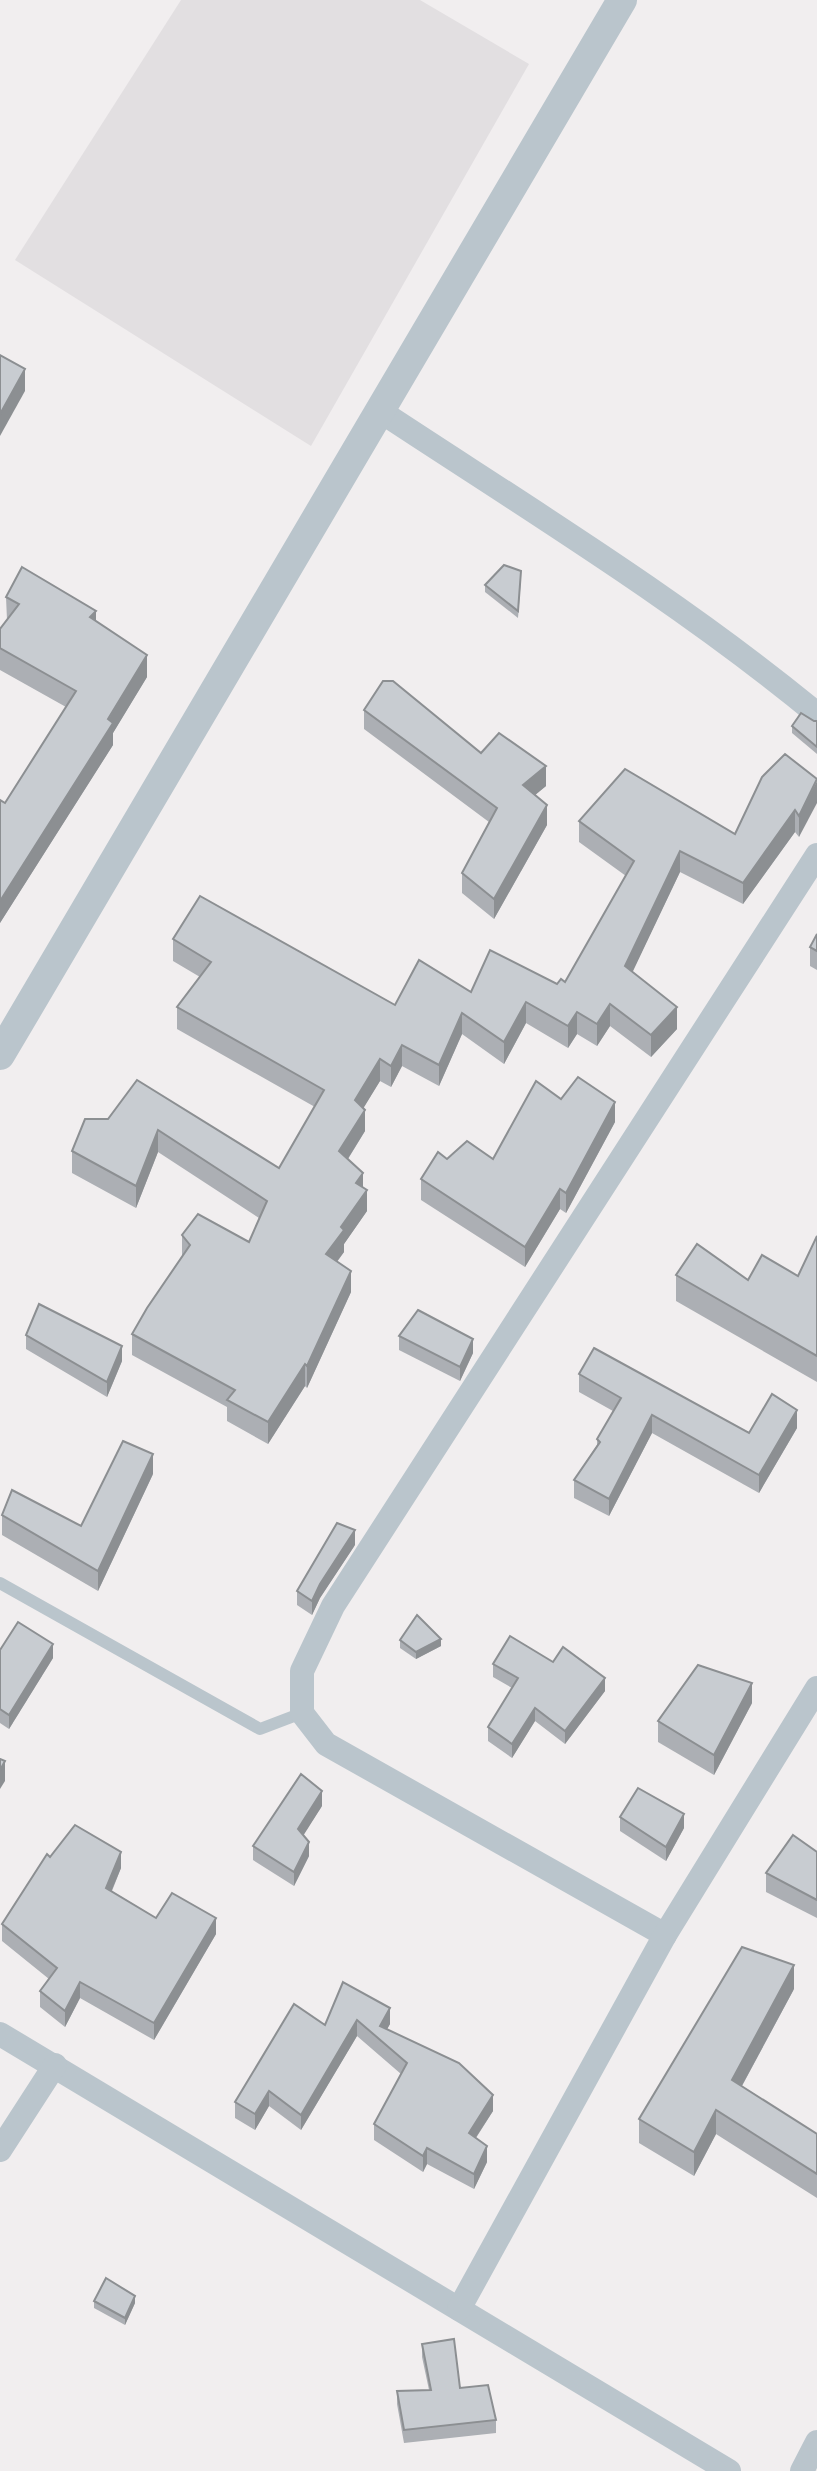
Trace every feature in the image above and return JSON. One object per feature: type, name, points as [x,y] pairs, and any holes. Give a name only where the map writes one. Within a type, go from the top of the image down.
[{"type":"street","points":[[0,1055],[622,0]]},
{"type":"street","points":[[380,411],[683,612],[753,661],[817,714]]},
{"type":"street","points":[[665,1935],[326,1744],[302,1713],[302,1671],[333,1606],[817,855]]},
{"type":"street","points":[[459,2309],[665,1935],[817,1688]]},
{"type":"street","points":[[0,2034],[729,2471]]},
{"type":"street","points":[[0,2150],[55,2065]]},
{"type":"street","points":[[802,2471],[817,2442]]},
{"type":"lane","points":[[0,1583],[260,1729],[302,1713]]},
{"type":"shaded area","points":[[181,0],[420,0],[529,64],[311,446],[15,260]]},
{"type":"building","points":[[0,355],[25,369],[0,414]]},
{"type":"building","points":[[504,565],[521,571],[518,611],[485,585]]},
{"type":"building","points":[[22,567],[96,611],[90,617],[147,655],[108,719],[113,723],[0,901],[0,800],[5,803],[76,691],[0,648],[0,629],[19,604],[6,597]]},
{"type":"building","points":[[383,681],[393,681],[481,753],[499,733],[546,766],[523,785],[547,805],[494,899],[462,873],[497,808],[364,710]]},
{"type":"building","points":[[801,713],[817,721],[817,747],[792,726]]},
{"type":"building","points":[[785,754],[817,779],[799,816],[795,810],[743,883],[680,851],[625,966],[677,1007],[651,1035],[610,1004],[597,1024],[577,1012],[568,1026],[526,1002],[504,1042],[462,1013],[439,1065],[402,1045],[391,1066],[380,1059],[355,1100],[365,1110],[339,1151],[363,1173],[356,1183],[367,1190],[326,1254],[351,1271],[307,1366],[305,1364],[268,1422],[227,1400],[235,1390],[132,1334],[190,1245],[182,1235],[198,1214],[249,1242],[267,1201],[158,1130],[136,1186],[72,1151],[85,1119],[108,1119],[137,1080],[279,1168],[324,1090],[177,1007],[211,962],[173,939],[200,896],[395,1005],[419,960],[471,992],[490,950],[557,984],[561,979],[565,982],[634,861],[579,821],[625,769],[735,834],[762,777]]},
{"type":"building","points":[[817,934],[817,951],[810,947]]},
{"type":"building","points":[[578,1077],[615,1102],[566,1193],[560,1189],[525,1247],[421,1179],[438,1152],[447,1159],[467,1141],[493,1159],[536,1081],[561,1099]]},
{"type":"building","points":[[817,1236],[817,1356],[676,1275],[697,1244],[748,1280],[762,1255],[798,1276]]},
{"type":"building","points":[[39,1304],[122,1346],[107,1382],[26,1335]]},
{"type":"building","points":[[418,1310],[473,1339],[460,1367],[399,1336]]},
{"type":"building","points":[[594,1348],[749,1433],[772,1394],[797,1410],[759,1475],[652,1415],[609,1499],[574,1480],[600,1442],[597,1439],[621,1398],[579,1374]]},
{"type":"building","points":[[123,1441],[153,1454],[98,1571],[2,1515],[12,1490],[81,1526]]},
{"type":"building","points":[[337,1523],[355,1530],[312,1601],[297,1591]]},
{"type":"building","points":[[417,1615],[441,1639],[416,1652],[400,1640]]},
{"type":"building","points":[[18,1622],[53,1644],[9,1715],[0,1709],[0,1650]]},
{"type":"building","points":[[510,1636],[553,1662],[563,1647],[605,1678],[565,1731],[535,1708],[512,1744],[488,1727],[518,1678],[493,1664]]},
{"type":"building","points":[[698,1665],[752,1683],[714,1755],[658,1721]]},
{"type":"building","points":[[301,1774],[322,1791],[298,1829],[309,1842],[294,1872],[253,1846]]},
{"type":"building","points":[[638,1788],[684,1814],[666,1847],[620,1817]]},
{"type":"building","points":[[75,1825],[121,1852],[106,1888],[156,1918],[172,1893],[216,1918],[154,2023],[80,1982],[65,2011],[40,1991],[57,1968],[2,1924],[47,1854],[50,1857]]},
{"type":"building","points":[[793,1835],[817,1852],[817,1900],[766,1873]]},
{"type":"building","points":[[742,1947],[794,1965],[732,2080],[817,2134],[817,2174],[716,2110],[694,2152],[639,2119]]},
{"type":"building","points":[[343,1982],[390,2008],[380,2026],[459,2063],[493,2095],[469,2133],[487,2146],[474,2174],[427,2148],[423,2156],[374,2124],[407,2063],[357,2020],[301,2115],[269,2091],[255,2114],[235,2102],[294,2004],[325,2025]]},
{"type":"building","points":[[106,2278],[135,2296],[125,2318],[94,2301]]},
{"type":"building","points":[[454,2339],[460,2388],[488,2385],[496,2420],[404,2430],[397,2391],[431,2390],[422,2344]]}]
